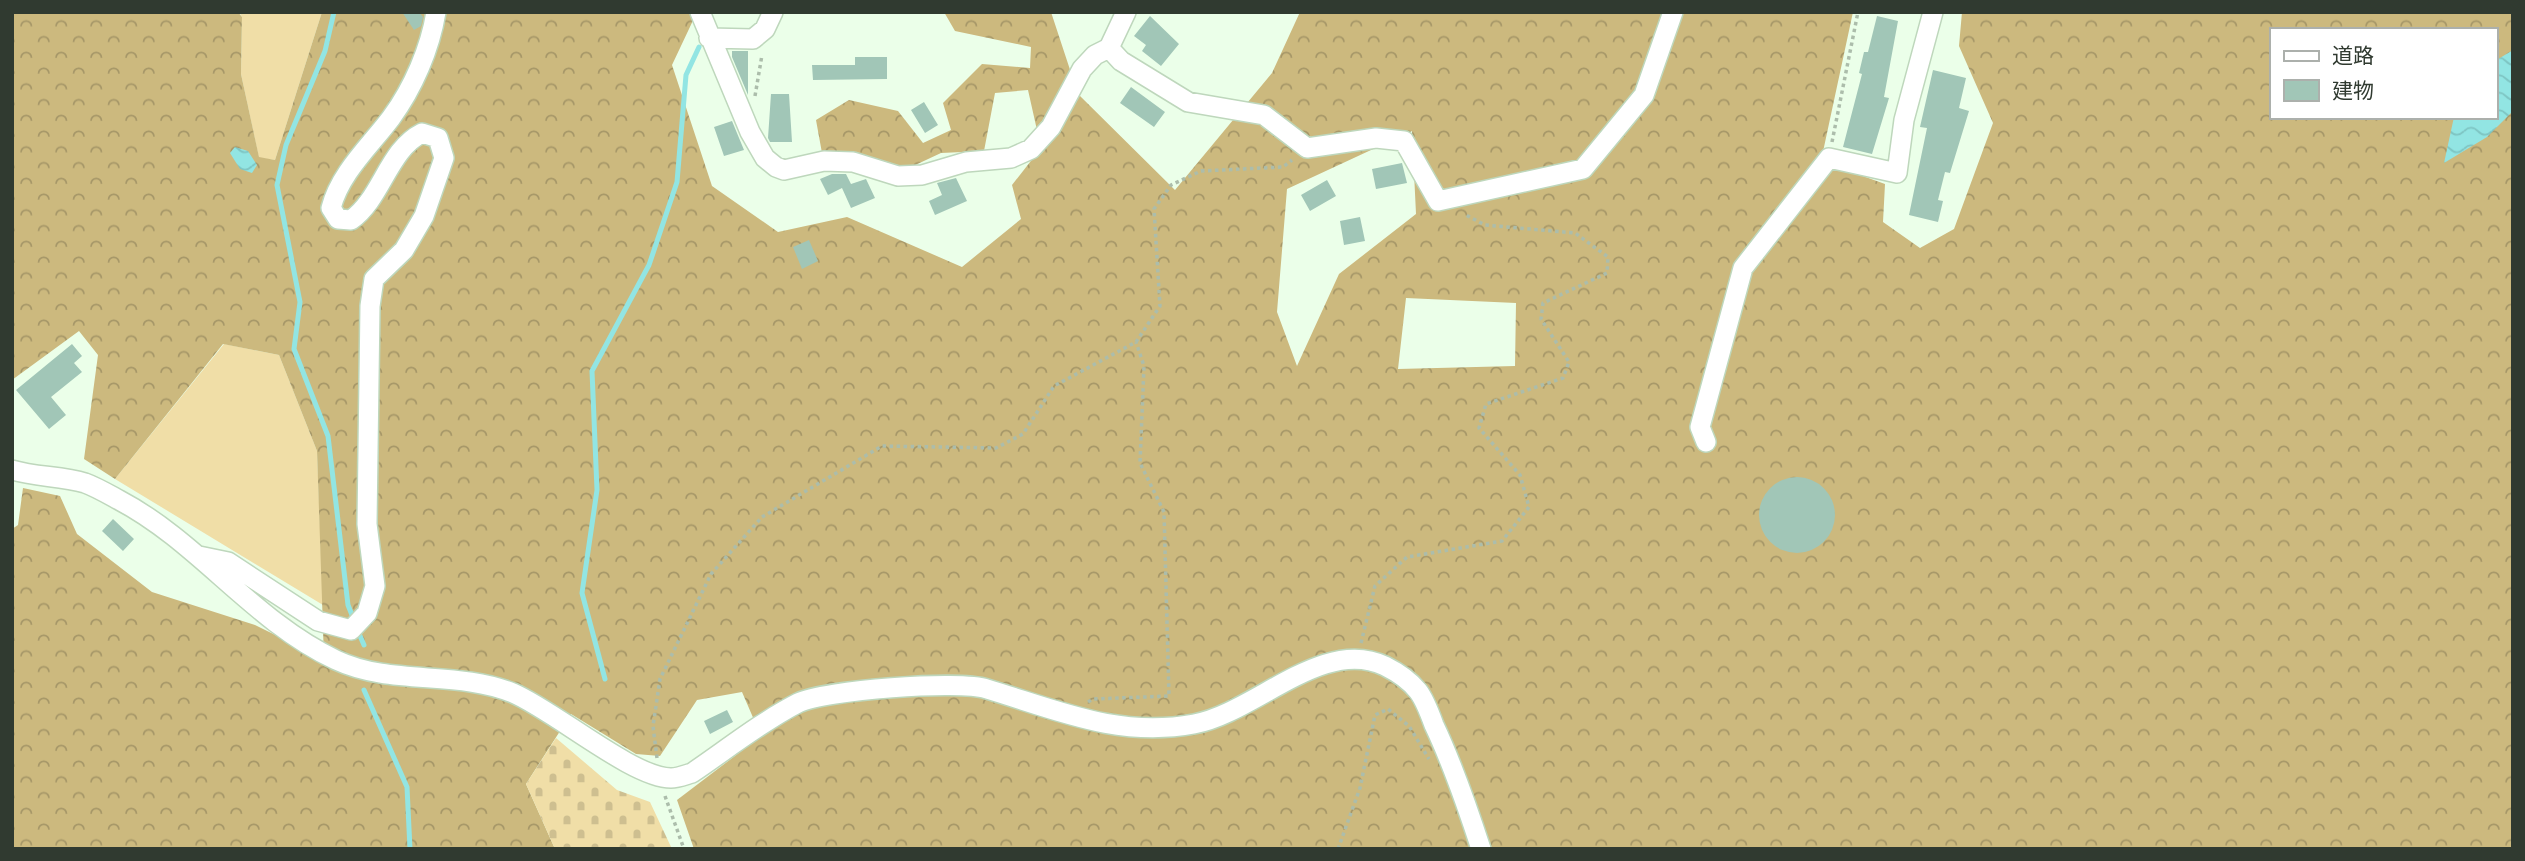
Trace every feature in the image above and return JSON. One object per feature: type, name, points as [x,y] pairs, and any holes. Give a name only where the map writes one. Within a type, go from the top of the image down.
[{"type":"street","points":[[196,555],[228,562],[318,621],[355,627],[375,586],[368,524],[370,306],[374,279],[404,250],[424,216],[444,158],[438,138],[422,133],[408,140],[365,210],[351,220],[338,219],[331,208],[335,190],[393,115],[419,69],[436,12]]},
{"type":"street","points":[[700,12],[750,132],[765,158],[784,170],[834,161],[853,162],[898,176],[922,175],[948,165],[1011,158],[1031,149],[1051,127],[1082,69],[1095,55],[1109,48],[1126,12]]},
{"type":"street","points":[[709,38],[753,39],[765,29],[773,12]]},
{"type":"street","points":[[1109,48],[1121,61],[1188,102],[1264,115],[1307,148],[1376,138],[1405,141],[1438,201],[1583,169],[1644,95],[1673,12]]},
{"type":"street","points":[[1706,442],[1700,427],[1743,268],[1829,158],[1897,173],[1904,120],[1933,12]]},
{"type":"street","points":[[12,470],[37,477],[85,484],[141,514],[196,555],[276,624],[337,661],[373,672],[477,683],[511,692],[545,708],[618,757],[659,776],[673,778],[692,773],[800,702],[825,697],[963,684],[1066,717],[1109,725],[1155,728],[1195,724],[1241,708],[1321,664],[1358,658],[1383,665],[1402,676],[1419,692],[1454,768],[1481,849]]},
{"type":"path","points":[[1829,158],[1858,12]]},
{"type":"path","points":[[750,132],[762,53]]},
{"type":"path","points":[[684,849],[659,776],[653,726],[660,679],[711,574],[762,517],[882,446],[996,448],[1023,435],[1054,386],[1136,342],[1160,306],[1154,209],[1171,185],[1201,171],[1283,167],[1307,148]]},
{"type":"path","points":[[1358,658],[1375,586],[1408,557],[1502,541],[1528,507],[1520,475],[1479,428],[1486,404],[1563,378],[1569,362],[1541,319],[1543,303],[1607,273],[1608,257],[1575,233],[1485,225],[1438,201]]},
{"type":"path","points":[[1066,717],[1093,699],[1169,696],[1164,512],[1140,463],[1144,366],[1136,342]]},
{"type":"path","points":[[1338,849],[1360,788],[1376,715],[1388,709],[1409,726],[1426,758],[1454,768]]},
{"type":"green space","points":[[12,12],[238,12],[242,17],[241,74],[259,157],[275,160],[322,12],[697,12],[672,65],[712,186],[778,232],[847,217],[962,267],[1021,219],[1012,185],[1041,148],[1028,90],[995,93],[984,151],[941,153],[911,167],[822,153],[816,120],[849,100],[898,111],[923,143],[951,130],[943,103],[982,64],[1030,68],[1031,47],[955,31],[944,12],[1051,12],[1078,94],[1175,190],[1272,73],[1300,12],[1853,12],[1821,161],[1885,184],[1883,222],[1920,248],[1954,229],[1993,123],[1959,46],[1962,12],[2513,12],[2513,849],[694,849],[677,800],[761,736],[742,692],[697,700],[660,756],[636,754],[571,714],[526,784],[555,849],[12,849],[12,529],[18,525],[23,488],[60,496],[77,534],[152,592],[255,625],[324,659],[317,451],[279,355],[223,344],[115,479],[84,459],[98,355],[79,331],[12,380]],"holes":[[[1412,131],[1416,214],[1339,274],[1297,366],[1277,312],[1287,189]],[[1406,298],[1516,303],[1515,366],[1398,369]]]},
{"type":"green space","points":[[239,12],[322,12],[275,160],[259,158],[241,74],[242,17]]},
{"type":"green space","points":[[224,344],[279,355],[317,451],[323,605],[115,479]]},
{"type":"green space","points":[[556,738],[617,790],[650,802],[672,849],[555,849],[526,784]]},
{"type":"water","points":[[2513,50],[2513,111],[2487,137],[2444,163],[2454,119],[2497,119],[2497,60]]},
{"type":"water","points":[[235,147],[248,151],[257,165],[252,173],[240,169],[230,153]]},
{"type":"building","points":[[402,12],[419,12],[423,17],[421,26],[414,30]]},
{"type":"building","points":[[1150,16],[1179,44],[1161,66],[1142,51],[1146,45],[1134,36]]},
{"type":"building","points":[[1877,16],[1898,21],[1884,97],[1889,98],[1872,154],[1843,147],[1862,74],[1859,73],[1864,52],[1868,52]]},
{"type":"building","points":[[732,51],[748,51],[748,95],[732,57]]},
{"type":"building","points":[[855,57],[887,57],[887,79],[813,80],[812,65],[855,65]]},
{"type":"building","points":[[1933,70],[1966,78],[1959,108],[1969,111],[1950,173],[1945,172],[1938,200],[1943,201],[1938,222],[1909,215],[1927,128],[1920,127]]},
{"type":"building","points":[[1131,87],[1165,112],[1154,127],[1120,103]]},
{"type":"building","points":[[771,94],[789,94],[792,142],[770,142],[768,138]]},
{"type":"building","points":[[924,102],[938,125],[925,133],[911,110]]},
{"type":"building","points":[[732,121],[744,150],[724,156],[714,127]]},
{"type":"building","points":[[1402,163],[1407,183],[1376,189],[1372,169]]},
{"type":"building","points":[[832,174],[846,174],[851,184],[866,179],[875,198],[851,208],[842,188],[828,195],[820,179]]},
{"type":"building","points":[[956,178],[967,201],[935,215],[929,201],[942,195],[937,183]]},
{"type":"building","points":[[1327,180],[1336,196],[1310,211],[1301,195]]},
{"type":"building","points":[[1360,217],[1365,241],[1344,245],[1340,221]]},
{"type":"building","points":[[809,240],[818,261],[802,269],[793,247]]},
{"type":"building","points":[[72,344],[82,356],[74,363],[82,372],[51,397],[66,415],[49,429],[16,390]]},
{"type":"building","points":[[1797,477],[1811,480],[1824,488],[1832,501],[1835,515],[1832,529],[1824,542],[1811,550],[1797,553],[1783,550],[1770,542],[1762,529],[1759,515],[1762,501],[1770,488],[1783,480]]},
{"type":"building","points":[[113,519],[134,539],[123,551],[102,531]]},
{"type":"building","points":[[727,710],[733,722],[710,734],[704,721]]},
{"type":"waterway","points":[[334,12],[325,51],[286,145],[277,185],[300,302],[294,349],[328,436],[348,605],[354,620]]},
{"type":"waterway","points":[[605,679],[582,593],[597,490],[592,371],[649,265],[677,182],[686,75],[699,47]]},
{"type":"waterway","points":[[357,629],[364,645]]},
{"type":"waterway","points":[[364,690],[407,787],[410,849]]}]
